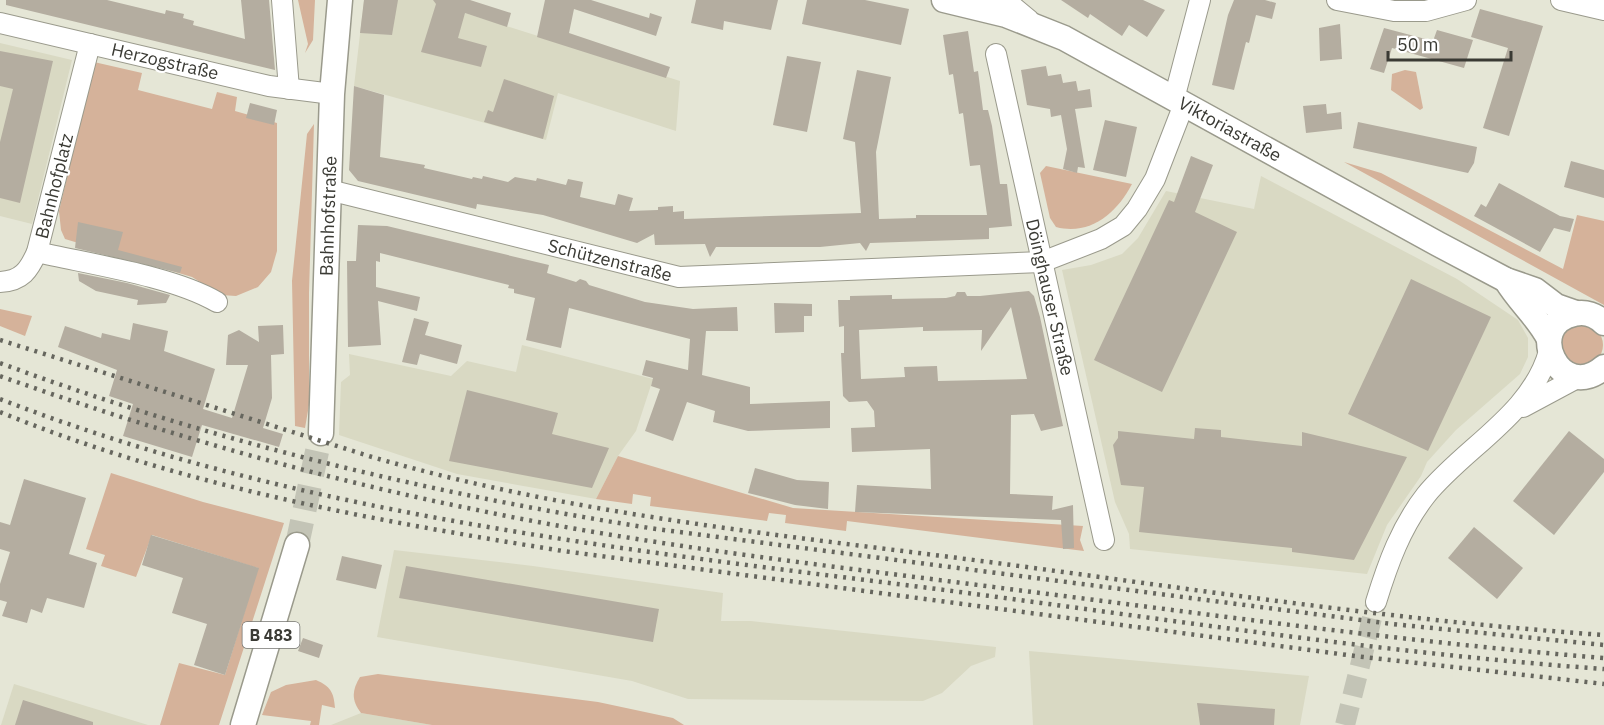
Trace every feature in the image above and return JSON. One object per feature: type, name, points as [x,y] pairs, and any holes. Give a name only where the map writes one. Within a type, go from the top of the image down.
[{"type":"main road","name":"Bahnhofstraße","points":[[321,433],[332,94],[340,0]]},
{"type":"main road","name":"Viktoriastraße","points":[[944,0],[1036,26],[1179,101],[1506,280],[1535,290],[1556,306],[1576,313],[1593,315],[1604,323]]},
{"type":"main road","name":"Viktoriastraße","points":[[1506,280],[1524,306],[1536,316],[1559,369],[1596,372]]},
{"type":"main road","points":[[1549,345],[1558,322],[1576,313]]},
{"type":"main road","name":"B 483","points":[[243,725],[297,545]]},
{"type":"street","points":[[282,0],[289,89]]},
{"type":"street","points":[[1005,0],[1036,26]]},
{"type":"street","name":"Schützenstraße","points":[[329,190],[679,277],[1042,262],[1101,239],[1123,226],[1146,196],[1179,101],[1200,0]]},
{"type":"street","points":[[1337,0],[1394,11],[1426,11],[1466,0]]},
{"type":"street","points":[[1560,0],[1604,10]]},
{"type":"street","name":"Herzogstraße","points":[[0,22],[289,89],[332,94]]},
{"type":"street","name":"Bahnhofplatz","points":[[90,44],[38,252],[169,284],[203,294],[217,302]]},
{"type":"street","name":"Döinghauser Straße","points":[[996,54],[1104,540]]},
{"type":"street","points":[[0,282],[10,282],[23,276],[38,252]]},
{"type":"street","points":[[1376,602],[1396,545],[1426,496],[1449,470],[1512,413],[1539,379],[1549,345]]},
{"type":"street","points":[[1512,413],[1596,372]]},
{"type":"shaded area","points":[[298,0],[315,0],[313,40],[305,53],[308,44]]},
{"type":"shaded area","points":[[364,0],[443,0],[443,6],[680,81],[676,131],[558,93],[546,140],[354,86]]},
{"type":"shaded area","points":[[0,43],[72,60],[32,224],[0,216]]},
{"type":"shaded area","points":[[94,62],[142,73],[138,90],[212,109],[217,92],[237,97],[235,111],[277,123],[277,251],[271,272],[258,287],[236,296],[221,295],[192,277],[65,239],[61,230],[59,211]]},
{"type":"shaded area","points":[[1405,70],[1416,72],[1423,108],[1420,110],[1391,90],[1392,74]]},
{"type":"shaded area","points":[[314,124],[309,293],[309,405],[305,428],[295,426],[292,281],[307,134]]},
{"type":"shaded area","points":[[1344,162],[1381,173],[1563,269],[1577,215],[1604,221],[1604,305]]},
{"type":"shaded area","points":[[1046,166],[1132,184],[1119,204],[1101,220],[1080,228],[1056,227],[1050,218],[1040,173]]},
{"type":"shaded area","points":[[1261,176],[1457,279],[1518,320],[1528,338],[1528,357],[1520,374],[1456,430],[1427,462],[1421,476],[1387,525],[1367,574],[1130,549],[1129,534],[1115,502],[1062,270],[1091,265],[1122,254],[1138,238],[1166,191],[1254,209]]},
{"type":"shaded area","points":[[0,309],[32,316],[25,336],[0,326]]},
{"type":"shaded area","points":[[1582,324],[1590,325],[1597,330],[1602,337],[1602,353],[1597,360],[1590,365],[1582,366],[1574,365],[1567,360],[1562,353],[1561,345],[1562,337],[1567,330],[1574,325]]},
{"type":"shaded area","points":[[522,345],[653,379],[636,431],[618,456],[596,499],[457,474],[339,435],[341,382],[350,375],[349,354],[451,376],[467,361],[516,372]]},
{"type":"shaded area","points":[[618,456],[793,508],[1083,526],[1080,540],[1084,551],[847,521],[846,531],[785,523],[786,515],[769,513],[767,521],[650,506],[651,497],[633,494],[632,504],[596,499]]},
{"type":"shaded area","points":[[111,473],[203,502],[284,523],[219,725],[160,725],[179,663],[225,675],[258,568],[152,535],[136,577],[101,566],[105,555],[86,549]]},
{"type":"shaded area","points":[[394,550],[533,566],[723,593],[721,621],[751,621],[996,647],[995,657],[971,666],[942,693],[923,701],[688,699],[632,681],[377,637]]},
{"type":"shaded area","points":[[1029,651],[1309,676],[1300,725],[1033,725]]},
{"type":"shaded area","points":[[378,674],[598,702],[673,718],[684,725],[432,725],[361,713],[354,699],[357,682],[360,677]]},
{"type":"shaded area","points":[[316,680],[330,690],[335,708],[322,705],[319,725],[310,725],[311,721],[262,715],[271,692],[286,685]]},
{"type":"shaded area","points":[[14,684],[148,725],[1,725]]},
{"type":"shaded area","points":[[361,713],[432,725],[331,725]]},
{"type":"building","points":[[6,0],[107,0],[165,14],[166,10],[184,14],[183,18],[194,21],[193,25],[245,39],[241,0],[269,0],[275,70],[6,5]]},
{"type":"building","points":[[364,0],[398,0],[392,35],[360,33]]},
{"type":"building","points":[[433,0],[470,0],[511,13],[507,27],[465,13],[458,38],[487,46],[481,67],[421,52],[436,4]]},
{"type":"building","points":[[545,0],[591,0],[649,18],[650,13],[662,17],[656,36],[574,9],[569,33],[670,67],[666,78],[537,37]]},
{"type":"building","points":[[696,0],[778,0],[771,30],[724,21],[723,30],[691,23]]},
{"type":"building","points":[[807,0],[865,0],[909,9],[901,45],[802,24]]},
{"type":"building","points":[[1061,0],[1143,0],[1165,10],[1147,37],[1129,25],[1122,36],[1090,14],[1088,18]]},
{"type":"building","points":[[1234,0],[1265,0],[1276,3],[1272,19],[1256,15],[1249,43],[1246,42],[1234,90],[1212,85],[1228,15]]},
{"type":"building","points":[[1480,9],[1543,26],[1509,136],[1483,128],[1508,48],[1471,37]]},
{"type":"building","points":[[1340,24],[1342,59],[1320,61],[1319,28]]},
{"type":"building","points":[[1384,28],[1433,41],[1437,30],[1473,40],[1464,68],[1392,48],[1384,73],[1370,69]]},
{"type":"building","points":[[968,31],[974,72],[978,71],[983,110],[988,110],[992,126],[1000,184],[1007,184],[1012,226],[989,228],[989,239],[870,243],[866,251],[860,243],[820,247],[716,247],[710,257],[705,244],[655,245],[654,234],[637,243],[543,215],[477,204],[476,209],[358,181],[349,170],[354,86],[384,95],[380,157],[425,165],[424,168],[472,179],[473,177],[482,179],[483,176],[508,182],[515,177],[536,181],[537,178],[566,185],[568,179],[583,182],[580,197],[615,205],[618,194],[633,198],[629,211],[658,210],[658,207],[673,206],[673,212],[684,211],[684,219],[861,213],[855,142],[843,139],[857,70],[891,77],[876,152],[879,219],[916,218],[916,215],[987,215],[980,165],[970,166],[963,113],[959,114],[953,74],[949,75],[943,35]]},
{"type":"building","points":[[0,51],[53,61],[20,203],[0,198],[0,142],[13,89],[0,86]]},
{"type":"building","points":[[787,56],[821,62],[807,132],[773,125]]},
{"type":"building","points":[[1046,66],[1048,76],[1061,74],[1063,83],[1076,81],[1078,91],[1090,89],[1092,107],[1075,109],[1085,168],[1078,167],[1077,173],[1063,169],[1067,149],[1061,115],[1051,117],[1050,109],[1027,105],[1021,70]]},
{"type":"building","points":[[504,79],[554,96],[543,139],[484,122],[488,110],[493,112]]},
{"type":"building","points":[[250,103],[277,110],[274,125],[246,118]]},
{"type":"building","points":[[1326,104],[1327,114],[1341,112],[1342,129],[1306,133],[1303,106]]},
{"type":"building","points":[[1105,120],[1137,127],[1126,177],[1093,170]]},
{"type":"building","points":[[1358,122],[1477,147],[1474,163],[1468,173],[1353,148]]},
{"type":"building","points":[[1191,156],[1213,165],[1195,212],[1237,232],[1162,392],[1094,360],[1169,200],[1174,202]]},
{"type":"building","points":[[1571,161],[1604,170],[1604,198],[1564,187]]},
{"type":"building","points":[[1499,183],[1560,216],[1574,219],[1570,232],[1554,228],[1540,252],[1474,216],[1481,204],[1486,207]]},
{"type":"building","points":[[78,222],[123,232],[118,250],[182,267],[180,273],[75,248]]},
{"type":"building","points":[[358,225],[387,226],[549,265],[547,273],[576,282],[580,279],[589,285],[645,302],[693,309],[737,307],[738,331],[706,331],[702,375],[750,387],[750,404],[830,401],[830,428],[748,431],[713,422],[715,411],[687,402],[673,441],[645,431],[660,389],[651,386],[653,378],[642,375],[646,360],[688,370],[690,339],[569,308],[561,348],[526,340],[535,298],[514,293],[514,289],[508,288],[509,285],[380,253],[380,262],[376,261],[376,287],[420,297],[417,311],[378,301],[381,345],[348,347],[347,261],[356,261]]},
{"type":"building","points":[[78,273],[170,295],[166,303],[137,305],[138,300],[96,291],[79,281]]},
{"type":"building","points":[[1411,279],[1491,317],[1428,451],[1348,414]]},
{"type":"building","points":[[1029,291],[1034,296],[1063,426],[1041,431],[1034,414],[1011,415],[1010,494],[1053,496],[1052,510],[1073,505],[1074,548],[1063,549],[1061,520],[855,512],[857,485],[931,489],[930,449],[852,452],[851,428],[875,427],[874,411],[867,401],[849,402],[843,396],[841,353],[844,353],[844,326],[839,327],[838,300],[850,300],[850,296],[892,295],[892,299],[946,298],[955,296],[957,292],[965,292],[967,296]],"holes":[[[1011,307],[1027,379],[938,381],[937,366],[904,367],[905,377],[861,379],[859,330],[923,327],[923,331],[982,330],[981,351]]]},
{"type":"building","points":[[774,303],[812,304],[812,316],[804,316],[804,332],[775,333]]},
{"type":"building","points":[[414,318],[429,322],[425,335],[462,345],[457,364],[420,354],[417,365],[402,362]]},
{"type":"building","points":[[133,323],[168,331],[164,351],[215,369],[203,409],[232,418],[248,365],[226,365],[228,335],[239,330],[259,342],[258,326],[283,325],[284,354],[271,355],[272,398],[263,428],[283,434],[279,447],[202,425],[192,457],[123,436],[133,404],[109,396],[117,370],[58,347],[65,326],[101,338],[102,333],[130,340]]},
{"type":"building","points":[[467,390],[558,413],[552,434],[609,448],[592,488],[449,461]]},
{"type":"building","points":[[1195,428],[1221,430],[1221,437],[1302,446],[1302,432],[1407,457],[1354,560],[1292,552],[1292,548],[1139,532],[1144,487],[1121,485],[1113,445],[1118,438],[1118,431],[1194,439]]},
{"type":"building","points":[[1569,431],[1604,459],[1604,472],[1554,535],[1513,501]]},
{"type":"building","points":[[755,468],[797,480],[829,482],[828,509],[795,505],[748,493]]},
{"type":"building","points":[[24,479],[86,498],[69,554],[97,563],[84,608],[47,598],[42,613],[31,609],[27,623],[2,616],[7,602],[0,600],[0,584],[10,552],[0,549],[0,522],[10,525]]},
{"type":"building","points":[[1474,527],[1523,568],[1497,599],[1448,558]]},
{"type":"building","points":[[151,535],[259,568],[225,675],[194,665],[207,624],[172,613],[183,578],[142,565]]},
{"type":"building","points":[[342,556],[382,565],[376,589],[336,580]]},
{"type":"building","points":[[406,566],[659,609],[653,642],[399,598]]},
{"type":"building","points":[[303,638],[323,645],[319,658],[298,651]]},
{"type":"building","points":[[23,700],[93,722],[93,725],[15,725]]},
{"type":"building","points":[[1197,703],[1275,709],[1274,725],[1200,725]]},
{"type":"tunnel","points":[[297,545],[321,433]]},
{"type":"tunnel","points":[[1345,725],[1376,602]]},
{"type":"railway","points":[[0,340],[372,457],[448,477],[601,509],[756,532],[1296,603],[1450,621],[1604,635]]},
{"type":"railway","points":[[0,363],[80,391],[242,441],[406,482],[572,515],[656,529],[1392,624],[1604,645]]},
{"type":"railway","points":[[0,376],[178,435],[299,469],[421,498],[547,524],[745,555],[1232,618],[1380,636],[1604,658]]},
{"type":"railway","points":[[0,399],[113,439],[228,472],[345,500],[580,542],[1270,634],[1437,654],[1604,669]]},
{"type":"railway","points":[[0,412],[137,461],[277,498],[419,527],[563,551],[1355,656],[1604,684]]}]
